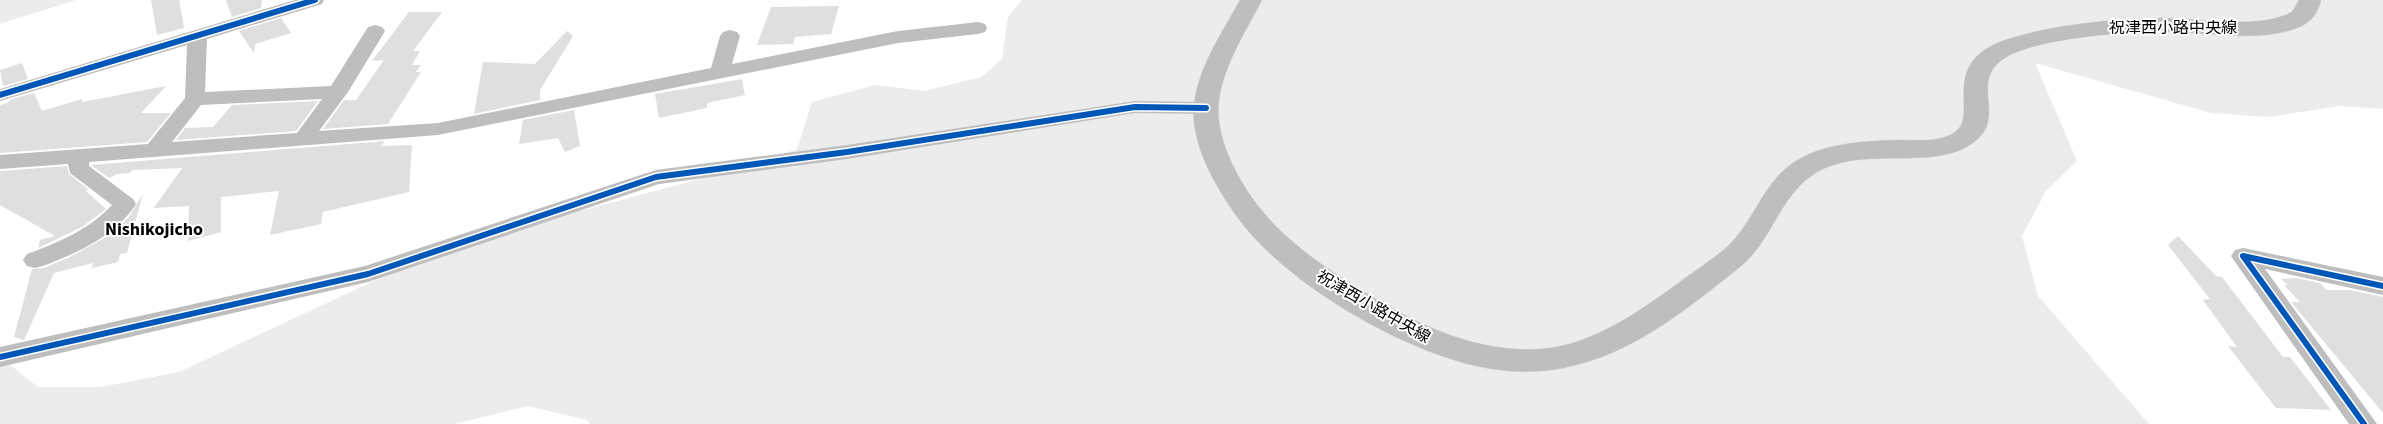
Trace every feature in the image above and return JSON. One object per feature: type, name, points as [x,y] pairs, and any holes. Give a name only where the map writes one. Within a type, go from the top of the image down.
[{"type":"main road","name":"祝津西小路中央線","points":[[1251,0],[1212,79],[1206,108],[1212,142],[1221,164],[1245,208],[1265,231],[1300,262],[1342,292],[1379,314],[1438,344],[1507,362],[1542,362],[1574,355],[1605,344],[1669,305],[1742,250],[1793,175],[1814,162],[1836,155],[1887,149],[1938,147],[1955,142],[1970,133],[1978,118],[1974,101],[1977,79],[1984,62],[1999,50],[2021,42],[2102,28],[2164,25],[2270,27],[2298,19],[2309,7],[2310,0]]},
{"type":"street","points":[[0,95],[315,0]]},
{"type":"street","points":[[0,162],[438,129],[898,37],[978,28]]},
{"type":"street","points":[[303,139],[338,92],[376,31]]},
{"type":"street","points":[[720,73],[730,36]]},
{"type":"street","points":[[155,150],[196,99],[197,37]]},
{"type":"street","points":[[196,99],[338,92]]},
{"type":"street","points":[[0,357],[368,274],[656,177],[847,152],[1135,107],[1206,108]]},
{"type":"street","points":[[35,260],[63,250],[116,216],[126,204],[78,168],[78,155]]},
{"type":"street","points":[[2364,424],[2243,256],[2383,286]]},
{"type":"shaded area","points":[[0,0],[76,0],[0,24]]},
{"type":"shaded area","points":[[1022,0],[2383,0],[2383,109],[2340,106],[2269,117],[2211,113],[2035,63],[2077,161],[2046,191],[2022,236],[2038,296],[2149,424],[590,424],[587,420],[528,406],[454,424],[0,424],[0,357],[38,387],[101,387],[179,372],[451,245],[734,170],[797,149],[812,102],[875,85],[924,91],[981,77],[1002,59],[1008,17]]},
{"type":"building","points":[[151,0],[179,0],[184,28],[157,35]]},
{"type":"building","points":[[226,0],[262,0],[261,8],[232,17]]},
{"type":"building","points":[[839,6],[831,34],[795,37],[793,44],[757,45],[771,7]]},
{"type":"building","points":[[409,12],[442,12],[413,51],[420,51],[412,65],[421,65],[416,72],[421,72],[388,124],[323,129],[344,100],[356,100],[384,60],[372,61]]},
{"type":"building","points":[[281,18],[291,33],[255,44],[254,53],[239,31]]},
{"type":"building","points":[[567,31],[573,36],[540,90],[540,100],[474,114],[483,62],[535,64]]},
{"type":"building","points":[[22,63],[28,79],[3,86],[0,70]]},
{"type":"building","points":[[742,79],[745,95],[707,103],[707,108],[659,118],[655,94]]},
{"type":"building","points":[[166,86],[141,113],[171,113],[147,142],[0,153],[0,105],[9,102],[9,100],[34,93],[42,111],[82,99],[82,102]]},
{"type":"building","points":[[318,101],[296,131],[176,140],[185,128],[213,127],[232,105]]},
{"type":"building","points":[[574,110],[580,146],[565,152],[558,138],[519,144],[523,120]]},
{"type":"building","points":[[385,141],[381,146],[412,145],[409,192],[323,212],[321,224],[270,235],[279,191],[221,197],[221,232],[188,241],[189,206],[154,208],[182,168],[133,170],[130,173],[117,174],[109,178],[91,165]]},
{"type":"building","points":[[67,166],[69,174],[88,189],[86,191],[106,209],[82,227],[38,248],[40,240],[55,236],[0,205],[0,171]]},
{"type":"building","points":[[143,193],[127,253],[120,254],[118,262],[92,268],[93,263],[54,273],[24,340],[14,337],[32,269],[44,268],[70,257],[108,236],[129,217]]},
{"type":"building","points":[[2178,236],[2216,276],[2222,277],[2283,357],[2290,357],[2331,410],[2276,408],[2228,346],[2237,347],[2203,300],[2210,299],[2168,245]]},
{"type":"building","points":[[2296,278],[2320,283],[2327,290],[2350,290],[2383,297],[2383,413],[2291,302],[2300,302],[2284,285],[2288,285],[2281,279]]},
{"type":"cycle path","points":[[0,95],[315,0]]},
{"type":"cycle path","points":[[0,357],[368,274],[656,177],[847,152],[1135,107],[1206,108]]},
{"type":"cycle path","points":[[2364,424],[2243,256],[2383,286]]},
{"type":"district","name":"Nishikojicho","points":[[154,229]]}]
